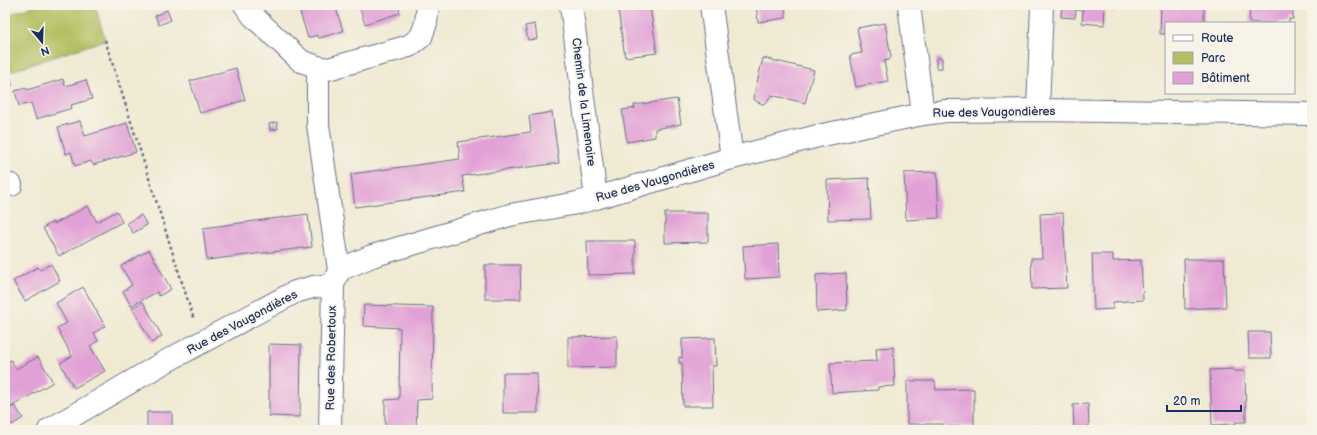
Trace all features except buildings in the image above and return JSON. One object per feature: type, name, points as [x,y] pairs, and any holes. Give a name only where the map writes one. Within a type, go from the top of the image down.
[{"type":"street","points":[[245,5],[253,16],[301,61],[328,69],[409,46],[421,37],[426,23],[428,5]]},
{"type":"street","name":"Chemin de la Limenaire","points":[[571,5],[596,198]]},
{"type":"street","points":[[711,5],[732,158]]},
{"type":"street","points":[[909,5],[923,114]]},
{"type":"street","points":[[1038,110],[1042,5]]},
{"type":"street","name":"Rue des Robertoux","points":[[318,67],[318,125],[336,278],[330,430]]},
{"type":"street","name":"Rue des Vaugondières","points":[[49,430],[163,363],[296,292],[336,278],[372,256],[510,215],[577,203],[732,158],[818,136],[923,114],[946,111],[1038,110],[1312,114]]},
{"type":"path","points":[[105,40],[201,343]]},
{"type":"green space","points":[[37,5],[95,5],[105,40],[5,73],[5,16]]}]
